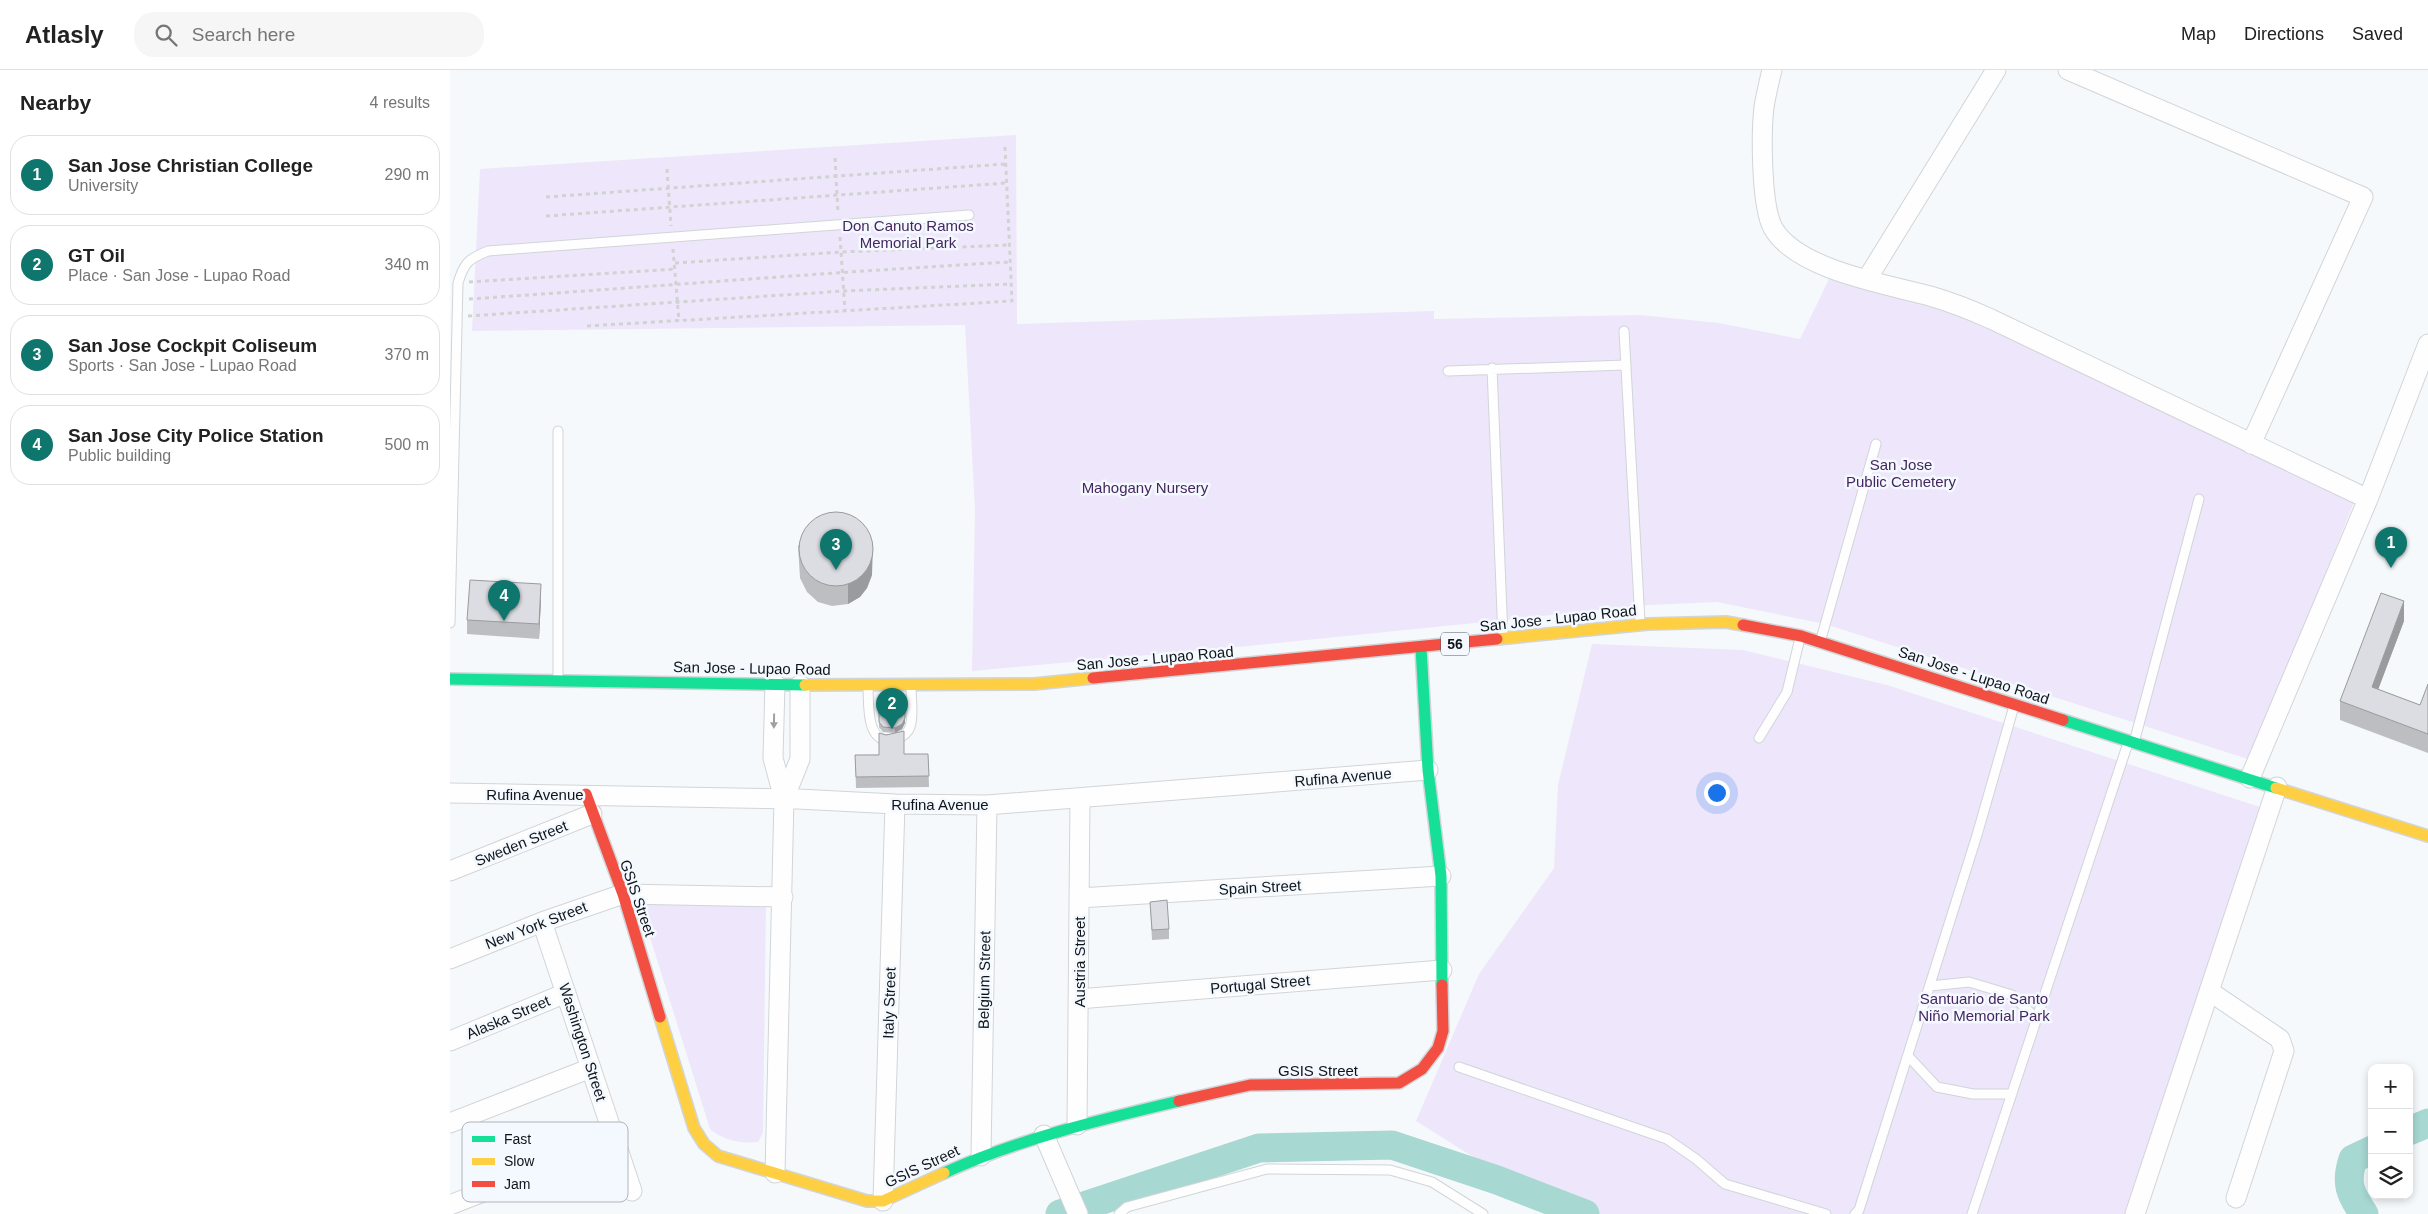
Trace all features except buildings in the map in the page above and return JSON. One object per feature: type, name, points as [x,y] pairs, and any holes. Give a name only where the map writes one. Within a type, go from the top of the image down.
[{"type":"main road","name":"San Jose - Lupao Road","points":[[450,679],[558,679],[775,684],[1034,684],[1420,648],[1640,625],[1726,622],[1801,636],[2277,787],[2426,831]]},
{"type":"main road","points":[[1420,648],[1428,770],[1441,876],[1442,970]]},
{"type":"main road","name":"GSIS Street","points":[[586,794],[623,894],[697,1135],[706,1148],[723,1159],[867,1200],[883,1201],[982,1156],[1077,1125],[1250,1085],[1398,1082],[1415,1074],[1429,1062],[1442,1037],[1442,970]]},
{"type":"street","points":[[1772,70],[1763,124],[1766,201],[1774,228],[1791,248],[1825,267],[1940,299],[1991,319],[2368,499]]},
{"type":"street","points":[[1867,279],[1996,70]]},
{"type":"street","points":[[2068,70],[2363,197],[2251,444]]},
{"type":"street","points":[[2250,778],[2368,499],[2428,344]]},
{"type":"street","points":[[775,684],[773,758],[784,798],[775,1173]]},
{"type":"street","points":[[784,798],[800,759],[800,684]]},
{"type":"street","name":"Rufina Avenue","points":[[450,793],[784,798],[895,804],[987,805],[1428,770]]},
{"type":"street","points":[[2135,1214],[2277,787]]},
{"type":"street","name":"Austria Street","points":[[1077,1125],[1080,799]]},
{"type":"street","name":"Italy Street","points":[[883,1201],[895,804]]},
{"type":"street","name":"Belgium Street","points":[[982,1156],[987,805]]},
{"type":"street","name":"Sweden Street","points":[[450,871],[592,814]]},
{"type":"street","name":"Spain Street","points":[[1079,898],[1441,876]]},
{"type":"street","points":[[623,894],[782,897]]},
{"type":"street","name":"New York Street","points":[[450,958],[542,922],[623,894]]},
{"type":"street","name":"Washington Street","points":[[542,922],[609,1122]]},
{"type":"street","name":"Portugal Street","points":[[1078,999],[1442,970]]},
{"type":"street","points":[[2208,991],[2280,1039],[2284,1050],[2236,1198]]},
{"type":"street","name":"Alaska Street","points":[[450,1041],[566,993]]},
{"type":"street","points":[[450,1123],[591,1068]]},
{"type":"street","points":[[1044,1135],[1078,1214]]},
{"type":"street","name":"Washington Street","points":[[628,1179],[632,1191]]},
{"type":"street","points":[[450,1206],[462,1201]]},
{"type":"lane","points":[[450,623],[458,283],[463,265],[474,256],[488,251],[969,214]]},
{"type":"lane","points":[[1624,331],[1640,625]]},
{"type":"lane","points":[[1448,371],[1492,368],[1626,365]]},
{"type":"lane","points":[[1492,368],[1503,639]]},
{"type":"lane","points":[[558,431],[558,679]]},
{"type":"lane","points":[[1820,642],[1876,444]]},
{"type":"lane","points":[[1972,1214],[2131,741],[2199,498]]},
{"type":"lane","points":[[1759,738],[1787,692],[1801,636]]},
{"type":"lane","points":[[868,684],[870,725],[876,734],[891,740],[903,736],[910,726],[911,684]]},
{"type":"lane","points":[[1855,1214],[1859,1210],[1930,986],[1977,834],[2014,703]]},
{"type":"lane","points":[[1930,986],[1969,982],[2012,995],[2037,1019]]},
{"type":"lane","points":[[1908,1056],[1937,1087],[1973,1094],[2012,1094]]},
{"type":"lane","points":[[1459,1066],[1667,1139],[1696,1159],[1725,1184],[1826,1214]]},
{"type":"lane","points":[[1119,1214],[1127,1207],[1267,1169],[1276,1169],[1390,1170],[1432,1182],[1483,1214]]},
{"type":"path","points":[[588,326],[1012,301],[1005,147]]},
{"type":"path","points":[[546,197],[1005,164]]},
{"type":"path","points":[[546,216],[1006,183]]},
{"type":"path","points":[[675,263],[841,252],[1009,245]]},
{"type":"path","points":[[457,300],[677,286],[842,271],[1010,262]]},
{"type":"path","points":[[458,283],[675,269]]},
{"type":"path","points":[[456,317],[844,291],[1011,284]]},
{"type":"green space","points":[[1016,135],[1017,324],[1434,311],[1434,319],[1640,315],[1719,323],[1800,339],[1830,277],[1945,309],[2354,502],[2251,760],[1825,624],[1717,602],[1650,605],[1248,646],[972,671],[975,510],[965,325],[472,331],[480,169]]},
{"type":"green space","name":"Santuario de Santo Niño Memorial Park","points":[[1592,644],[1743,650],[1887,685],[2266,809],[2129,1214],[1564,1214],[1416,1121],[1479,974],[1554,868],[1558,785]]},
{"type":"green space","points":[[639,902],[766,902],[763,1133],[758,1142],[732,1140],[720,1136],[710,1129]]},
{"type":"waterway","points":[[2413,1129],[2428,1123]]},
{"type":"waterway","points":[[1060,1214],[1259,1148],[1392,1145],[1497,1180],[1585,1214]]},
{"type":"waterway","points":[[2364,1214],[2352,1194],[2349,1175],[2353,1159],[2368,1152]]},
{"type":"traffic: fast","points":[[1421,648],[1428,770],[1441,876],[1442,985]]},
{"type":"traffic: fast","points":[[450,679],[805,685]]},
{"type":"traffic: fast","points":[[2063,720],[2276,788]]},
{"type":"traffic: fast","points":[[944,1173],[1030,1140],[1089,1123],[1179,1101]]},
{"type":"traffic: slow","points":[[1497,639],[1648,624],[1726,622],[1743,625]]},
{"type":"traffic: slow","points":[[805,685],[1034,684],[1093,678]]},
{"type":"traffic: slow","points":[[2276,788],[2428,836]]},
{"type":"traffic: slow","points":[[660,1017],[694,1128],[704,1144],[718,1156],[867,1201],[883,1201],[944,1173]]},
{"type":"traffic: jam","points":[[1743,625],[1801,636],[2063,720]]},
{"type":"traffic: jam","points":[[1093,678],[1497,639]]},
{"type":"traffic: jam","points":[[586,794],[623,894],[660,1017]]},
{"type":"traffic: jam","points":[[1179,1101],[1250,1085],[1399,1083],[1422,1069],[1438,1048],[1443,1031],[1442,985]]},
{"type":"place","name":"San Jose Christian College","points":[[2391,568]]},
{"type":"place","name":"San Jose Cockpit Coliseum","points":[[836,570]]},
{"type":"place","name":"San Jose City Police Station","points":[[504,621]]},
{"type":"place","name":"GT Oil","points":[[892,729]]},
{"type":"park label","name":"Don Canuto Ramos Memorial Park","points":[[908,234]]},
{"type":"park label","name":"San Jose Public Cemetery","points":[[1901,472]]},
{"type":"park label","name":"Mahogany Nursery","points":[[1145,487]]}]
